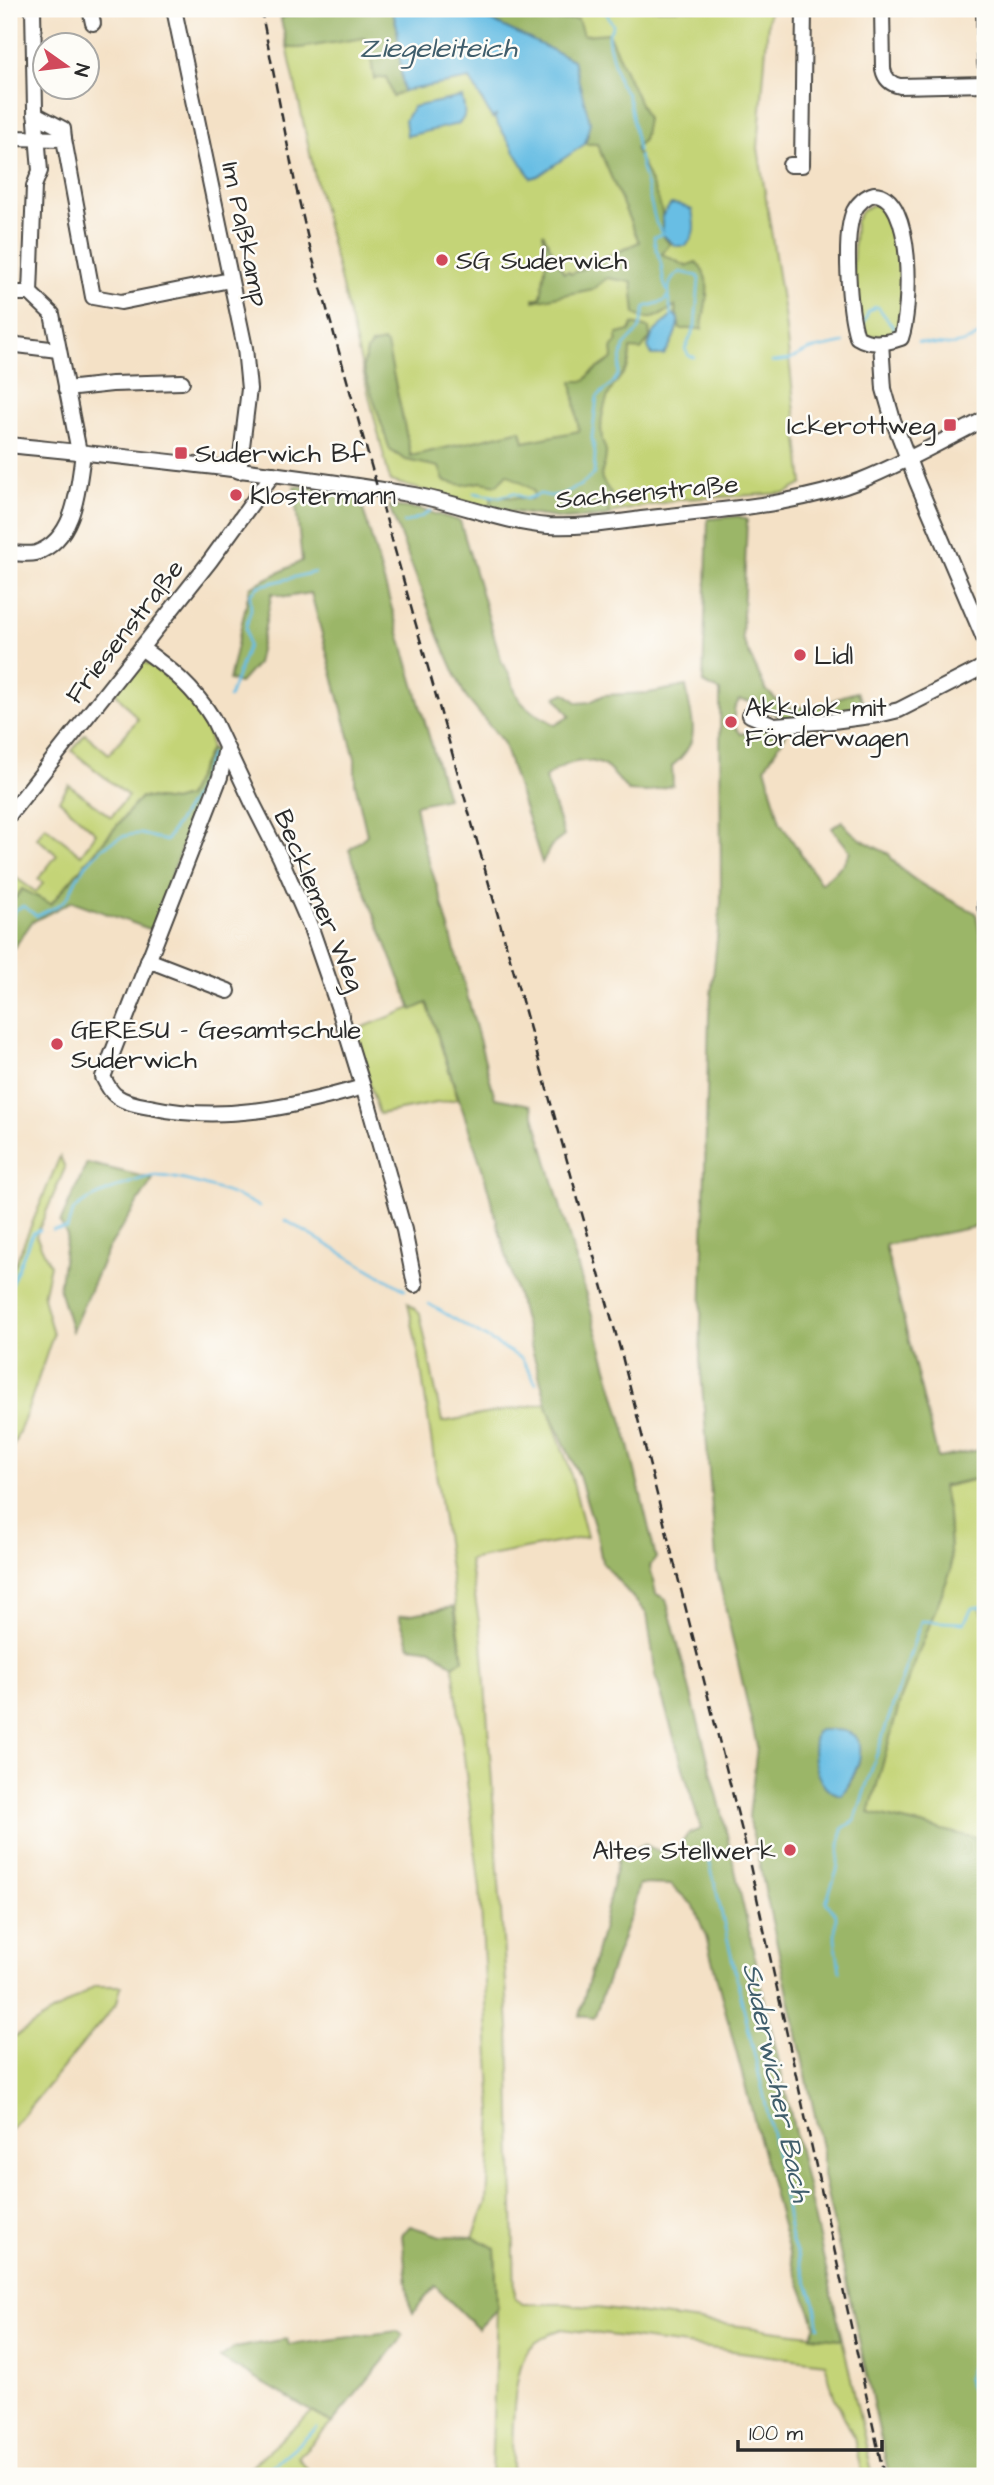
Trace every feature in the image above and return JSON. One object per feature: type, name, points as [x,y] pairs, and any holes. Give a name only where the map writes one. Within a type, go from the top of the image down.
[{"type":"street","points":[[30,293],[34,186],[40,171],[35,114],[33,9]]},
{"type":"street","name":"Im Paßkamp","points":[[174,9],[246,348],[249,388],[239,471]]},
{"type":"street","points":[[790,165],[802,165],[804,9]]},
{"type":"street","points":[[882,9],[883,69],[884,76],[890,82],[900,86],[985,85]]},
{"type":"street","points":[[984,9],[985,64]]},
{"type":"street","points":[[35,114],[63,129],[93,297],[121,302],[230,280]]},
{"type":"street","points":[[9,138],[64,139]]},
{"type":"street","points":[[874,194],[880,194],[890,200],[896,209],[903,227],[908,280],[905,328],[901,338],[881,342],[865,341],[857,337],[849,293],[851,219],[858,204],[874,194]]},
{"type":"street","points":[[9,293],[30,293],[52,314],[81,453],[75,501],[71,517],[61,534],[47,547],[36,552],[9,553]]},
{"type":"street","points":[[881,342],[884,389],[893,420],[985,641]]},
{"type":"street","points":[[9,344],[58,350]]},
{"type":"street","points":[[66,389],[112,383],[182,382]]},
{"type":"street","name":"Sachsenstraße","points":[[9,445],[273,474],[416,495],[496,516],[548,526],[751,506],[817,494],[860,480],[909,459],[985,419]]},
{"type":"street","name":"Friesenstraße","points":[[11,808],[210,561],[273,474]]},
{"type":"street","name":"Becklemer Weg","points":[[141,648],[163,663],[201,698],[280,857],[311,928],[340,1009],[363,1087],[404,1230],[415,1285]]},
{"type":"street","points":[[750,715],[774,725],[877,715],[899,710],[985,666]]},
{"type":"street","points":[[226,748],[220,776],[103,1077],[115,1095],[129,1102],[159,1109],[215,1114],[264,1111],[363,1087]]},
{"type":"street","points":[[148,960],[228,991]]},
{"type":"green space","points":[[279,9],[769,9],[758,148],[784,313],[803,484],[786,493],[684,499],[614,512],[608,516],[580,518],[498,509],[390,481],[315,177]]},
{"type":"green space","points":[[309,9],[392,9],[397,27],[403,91],[393,97],[386,77],[374,79],[369,45],[364,38],[288,48],[281,20]]},
{"type":"green space","points":[[467,9],[495,9],[534,21],[578,19],[583,35],[608,33],[647,119],[643,140],[635,148],[661,207],[662,232],[670,244],[662,254],[686,266],[696,262],[706,278],[707,293],[702,329],[680,329],[675,306],[651,318],[635,314],[632,282],[607,278],[593,289],[534,301],[541,297],[546,261],[543,233],[564,273],[568,271],[571,274],[639,242],[597,144],[585,144],[588,135],[573,60]]},
{"type":"green space","points":[[872,205],[880,205],[893,213],[904,274],[899,334],[863,337],[852,283],[855,222],[862,210]]},
{"type":"green space","points":[[633,324],[649,328],[650,338],[641,350],[630,349],[628,367],[610,393],[602,418],[602,439],[606,452],[601,477],[611,493],[608,516],[564,519],[489,508],[492,496],[531,499],[534,497],[533,490],[507,474],[497,485],[481,482],[462,485],[444,481],[439,467],[406,460],[390,450],[363,367],[371,345],[383,342],[387,345],[411,456],[521,430],[524,442],[579,431],[572,381],[585,381],[590,374],[613,358],[612,347],[618,334],[630,331]]},
{"type":"green space","points":[[294,486],[358,492],[447,798],[415,805],[422,840],[441,899],[495,1098],[531,1105],[626,1433],[656,1558],[650,1566],[656,1594],[666,1599],[722,1813],[842,2339],[811,2336],[816,2326],[791,2260],[706,1937],[694,1906],[671,1885],[639,1884],[633,1909],[594,2018],[579,2016],[618,1859],[644,1844],[671,1858],[688,1834],[701,1829],[656,1676],[647,1614],[602,1562],[597,1535],[578,1473],[549,1411],[483,1171],[427,1003],[412,1010],[349,850],[367,835],[355,783],[355,759],[311,593],[286,597],[272,593],[257,664],[240,683],[229,680],[250,587],[302,561]]},
{"type":"green space","points":[[389,506],[419,509],[460,521],[502,663],[519,698],[527,708],[555,725],[570,716],[556,697],[565,693],[578,703],[590,702],[604,695],[649,693],[686,686],[692,720],[692,739],[682,757],[672,766],[673,785],[647,792],[628,791],[616,776],[601,764],[578,761],[557,769],[545,778],[564,836],[551,846],[542,863],[503,742],[465,696]]},
{"type":"green space","points":[[739,516],[747,520],[742,638],[766,690],[785,708],[823,706],[857,692],[866,707],[864,713],[785,720],[753,702],[739,700],[734,710],[734,725],[741,734],[761,729],[786,734],[765,767],[780,822],[821,884],[843,864],[850,851],[832,828],[842,821],[857,836],[889,854],[895,863],[916,880],[976,913],[985,961],[985,1120],[981,1120],[985,1141],[985,1225],[885,1245],[938,1458],[985,1449],[985,1477],[942,1486],[948,1515],[951,1570],[901,1698],[869,1813],[985,1840],[985,2398],[972,2393],[985,2476],[889,2476],[823,2175],[823,2152],[749,1817],[757,1746],[717,1571],[700,1360],[709,1015],[721,902],[720,691],[703,683],[708,519]],"holes":[[[850,1733],[856,1740],[859,1755],[855,1772],[842,1795],[833,1792],[818,1773],[814,1739]]]},
{"type":"green space","points":[[143,662],[176,686],[205,725],[210,749],[187,797],[173,801],[141,797],[50,905],[22,889],[9,907],[9,873],[36,892],[43,883],[38,879],[57,855],[37,838],[45,826],[81,855],[96,833],[59,800],[69,785],[111,817],[128,796],[72,751],[85,734],[109,754],[138,719],[115,692],[133,668]]},
{"type":"green space","points":[[210,749],[216,751],[152,930],[72,901],[32,922],[9,955],[9,907],[22,889],[51,904],[141,797],[173,801],[187,797]]},
{"type":"green space","points":[[427,1002],[458,1099],[379,1114],[353,1031]]},
{"type":"green space","points":[[60,1156],[65,1168],[36,1236],[50,1265],[43,1297],[53,1335],[9,1456],[9,1279]]},
{"type":"green space","points":[[87,1163],[153,1179],[108,1249],[72,1331],[59,1289],[67,1235],[60,1223]]},
{"type":"green space","points":[[408,1303],[420,1314],[442,1422],[546,1403],[569,1467],[587,1537],[469,1560],[482,1640],[509,2026],[515,2299],[523,2304],[565,2304],[842,2339],[873,2476],[862,2476],[854,2437],[834,2396],[825,2363],[562,2329],[537,2342],[524,2358],[514,2409],[512,2476],[491,2476],[497,2309],[495,2248],[473,2237],[487,2202],[492,2113],[480,1889],[453,1666],[463,1659],[420,1362]]},
{"type":"green space","points":[[985,1477],[985,1601],[981,1609],[985,1620],[985,1841],[869,1813],[901,1698],[951,1569],[948,1514],[943,1487]]},
{"type":"green space","points":[[454,1607],[463,1659],[453,1666],[432,1649],[410,1646],[399,1616]]},
{"type":"green space","points":[[95,1986],[121,1986],[117,2003],[9,2132],[9,2040]]},
{"type":"green space","points":[[410,2226],[441,2236],[473,2237],[495,2248],[497,2309],[478,2329],[435,2286],[413,2313],[409,2303],[402,2235]]},
{"type":"green space","points":[[397,2331],[403,2335],[399,2342],[332,2423],[220,2358],[234,2348],[287,2339],[289,2345]]},
{"type":"green space","points":[[972,2391],[985,2397],[985,2474]]},
{"type":"green space","points":[[312,2412],[332,2423],[298,2457],[312,2476],[285,2476],[282,2473],[278,2476],[240,2476]]},
{"type":"water","name":"Ziegeleiteich","points":[[392,9],[467,9],[573,60],[590,122],[585,144],[531,178],[494,118],[497,115],[492,118],[470,79],[403,91],[397,27]]},
{"type":"water","points":[[462,97],[464,115],[458,124],[407,136],[405,120],[413,107]]},
{"type":"water","points":[[671,204],[692,210],[694,229],[686,246],[675,246],[662,234],[662,216]]},
{"type":"water","points":[[674,314],[678,323],[669,347],[664,355],[652,355],[648,347],[653,333]]},
{"type":"water","points":[[816,1732],[848,1732],[856,1737],[859,1744],[860,1753],[855,1771],[842,1795],[826,1786],[816,1770],[814,1741]]},
{"type":"waterway","name":"Suderwicher Bach","points":[[604,9],[613,25],[608,36],[609,45],[619,83],[630,104],[638,151]]},
{"type":"waterway","points":[[474,493],[498,497],[514,493],[526,499],[540,494],[563,494],[581,485],[594,474],[595,453],[592,438],[597,397],[618,375],[624,346],[639,330],[645,307],[665,301],[669,293],[654,240],[654,237],[662,234],[656,223],[639,156]]},
{"type":"waterway","points":[[669,293],[671,281],[680,272],[698,276],[695,327],[685,349],[689,356],[694,357]]},
{"type":"waterway","points":[[668,296],[672,316]]},
{"type":"waterway","points":[[862,329],[868,312],[878,307],[897,332]]},
{"type":"waterway","points":[[918,342],[954,345],[970,340],[985,330]]},
{"type":"waterway","points":[[772,362],[789,360],[809,350],[844,343]]},
{"type":"waterway","points":[[404,523],[431,510]]},
{"type":"waterway","name":"Suderwicher Bach","points":[[229,698],[248,646],[246,627],[251,609],[250,594],[259,586],[315,572]]},
{"type":"waterway","name":"Suderwicher Bach","points":[[9,922],[15,910],[23,906],[37,916],[63,902],[94,856],[120,837],[140,834],[166,841],[197,791],[210,755]]},
{"type":"waterway","name":"Suderwicher Bach","points":[[52,1230],[67,1229],[75,1209],[89,1200],[126,1184],[155,1176],[209,1187],[259,1207]]},
{"type":"waterway","name":"Suderwicher Bach","points":[[285,1220],[405,1290]]},
{"type":"waterway","name":"Suderwicher Bach","points":[[9,1290],[33,1233],[40,1230]]},
{"type":"waterway","name":"Suderwicher Bach","points":[[429,1304],[522,1359],[536,1383]]},
{"type":"waterway","points":[[840,1971],[835,1939],[836,1915],[826,1902],[837,1871],[842,1829],[855,1820],[921,1621],[964,1623],[972,1608],[985,1606]]},
{"type":"waterway","name":"Suderwicher Bach","points":[[705,1842],[764,2096],[791,2239],[815,2303],[819,2327]]},
{"type":"waterway","points":[[985,2352],[976,2355],[967,2379],[975,2399],[985,2447]]},
{"type":"waterway","points":[[967,2379],[985,2387]]},
{"type":"waterway","points":[[261,2476],[317,2428]]},
{"type":"railway","points":[[261,9],[312,256],[621,1352],[745,1843],[884,2476]]},
{"type":"place","name":"SG Suderwich","points":[[442,260]]},
{"type":"place","name":"Ickerottweg","points":[[950,425]]},
{"type":"place","name":"Suderwich Bf","points":[[181,453]]},
{"type":"place","name":"Klostermann","points":[[236,495]]},
{"type":"place","name":"Lidl","points":[[800,655]]},
{"type":"place","name":"Akkulok mit Förderwagen","points":[[731,722]]},
{"type":"place","name":"GERESU - Gesamtschule Suderwich","points":[[57,1044]]},
{"type":"place","name":"Altes Stellwerk","points":[[790,1850]]}]
